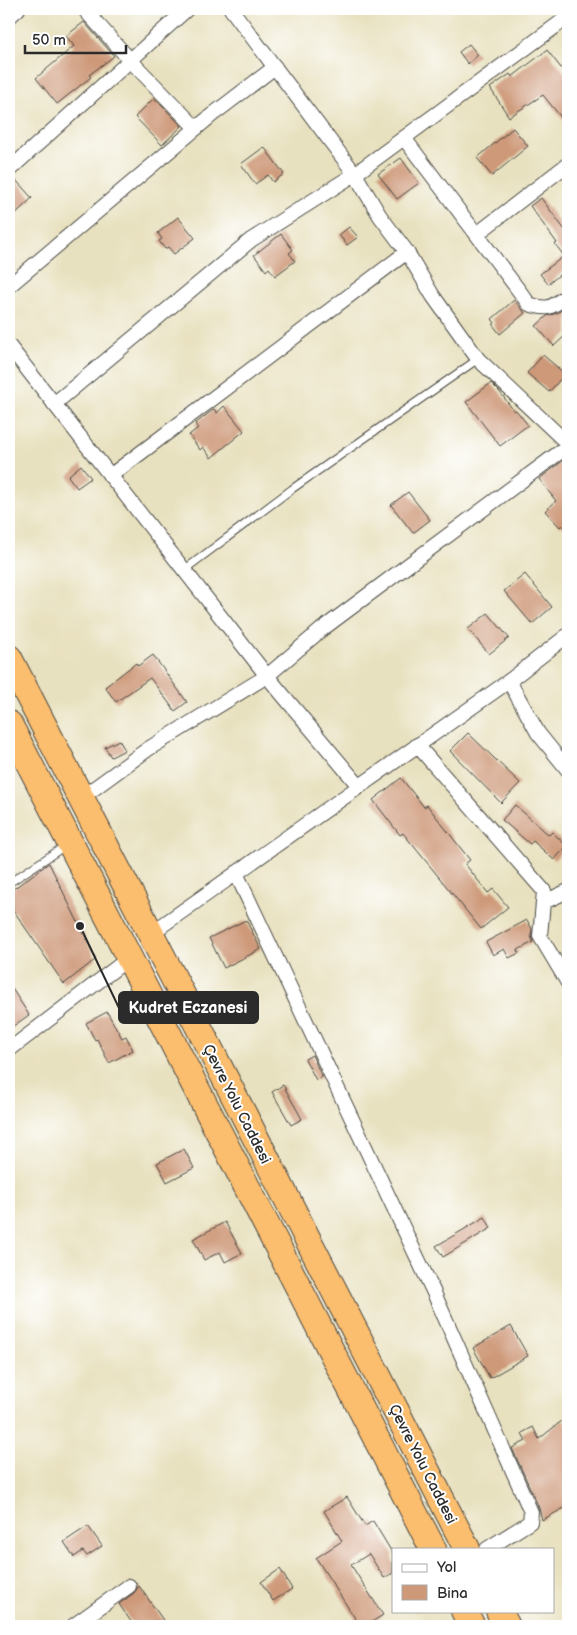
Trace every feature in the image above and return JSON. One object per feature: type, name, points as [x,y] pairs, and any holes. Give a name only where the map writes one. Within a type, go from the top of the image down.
[{"type":"highway","name":"Çevre Yolu Caddesi","points":[[9,658],[466,1548]]},
{"type":"highway","name":"Çevre Yolu Caddesi","points":[[10,728],[432,1548]]},
{"type":"highway","points":[[465,1612],[472,1626]]},
{"type":"highway","points":[[500,1612],[507,1626]]},
{"type":"street","points":[[9,17],[18,9]]},
{"type":"street","points":[[84,9],[196,128]]},
{"type":"street","points":[[9,170],[187,9]]},
{"type":"street","points":[[80,798],[148,749],[267,676],[321,630],[568,445],[478,359],[433,296],[407,252],[380,216],[355,174],[231,9]]},
{"type":"street","points":[[54,404],[251,240],[355,174],[568,17]]},
{"type":"street","points":[[9,286],[196,128],[276,67]]},
{"type":"street","points":[[404,138],[529,304],[543,309],[556,305],[568,295]]},
{"type":"street","points":[[477,234],[568,164]]},
{"type":"street","points":[[110,476],[407,252]]},
{"type":"street","points":[[9,346],[267,676],[359,786]]},
{"type":"street","points":[[150,934],[509,681],[568,635]]},
{"type":"street","points":[[509,681],[538,733],[568,770]]},
{"type":"street","points":[[417,745],[544,891],[540,936],[568,982]]},
{"type":"street","points":[[236,873],[430,1284],[531,1512],[530,1522],[489,1548]]},
{"type":"street","points":[[544,902],[568,891]]},
{"type":"street","points":[[9,1050],[129,958]]},
{"type":"street","points":[[73,1626],[129,1586]]},
{"type":"lane","points":[[184,570],[292,489],[478,359]]},
{"type":"lane","points":[[9,883],[70,843]]},
{"type":"building","points":[[84,22],[114,56],[89,75],[91,77],[57,104],[36,78],[74,46],[66,36]]},
{"type":"building","points":[[469,44],[478,55],[468,64],[459,52]]},
{"type":"building","points":[[547,50],[568,77],[568,126],[543,95],[509,117],[490,88],[510,74],[512,77]]},
{"type":"building","points":[[154,98],[182,126],[162,145],[135,117]]},
{"type":"building","points":[[513,128],[528,146],[492,176],[477,158]]},
{"type":"building","points":[[264,147],[284,174],[273,182],[268,175],[255,184],[241,164]]},
{"type":"building","points":[[401,158],[419,183],[397,199],[378,174]]},
{"type":"building","points":[[15,179],[32,198],[9,220],[9,185]]},
{"type":"building","points":[[541,198],[568,234],[568,268],[548,284],[540,274],[564,256],[555,244],[557,243],[530,206]]},
{"type":"building","points":[[178,217],[195,238],[174,254],[168,247],[165,249],[159,241],[162,239],[158,233]]},
{"type":"building","points":[[349,227],[358,237],[347,245],[339,235]]},
{"type":"building","points":[[281,234],[293,250],[289,253],[295,261],[275,276],[269,268],[266,271],[254,255]]},
{"type":"building","points":[[514,300],[525,313],[500,334],[493,325],[495,323],[492,319]]},
{"type":"building","points":[[568,306],[568,333],[554,346],[536,326],[547,316],[557,313]]},
{"type":"building","points":[[543,355],[565,374],[549,392],[527,373]]},
{"type":"building","points":[[491,383],[528,425],[500,446],[466,402]]},
{"type":"building","points":[[224,406],[244,431],[211,458],[203,447],[200,450],[189,435],[198,428],[195,424],[214,409],[217,413]]},
{"type":"building","points":[[568,457],[568,532],[562,525],[560,527],[545,511],[556,501],[539,479]]},
{"type":"building","points":[[81,465],[91,478],[77,488],[68,476]]},
{"type":"building","points":[[408,492],[430,520],[413,533],[391,505]]},
{"type":"building","points":[[525,574],[552,607],[532,624],[504,591]]},
{"type":"building","points":[[488,613],[509,638],[489,654],[468,629]]},
{"type":"building","points":[[153,655],[187,702],[175,711],[150,678],[116,702],[105,687],[136,663],[138,666]]},
{"type":"building","points":[[468,733],[520,783],[501,803],[450,751]]},
{"type":"building","points":[[119,740],[125,750],[111,757],[105,747]]},
{"type":"building","points":[[401,778],[424,807],[427,805],[470,860],[465,864],[488,893],[493,889],[508,907],[481,929],[403,833],[400,835],[373,800]]},
{"type":"building","points":[[515,805],[549,835],[552,832],[567,846],[554,860],[533,841],[530,844],[502,820]]},
{"type":"building","points":[[49,863],[96,959],[64,984],[9,904],[9,892]]},
{"type":"building","points":[[246,920],[261,949],[224,968],[209,938]]},
{"type":"building","points":[[527,920],[532,929],[531,936],[533,942],[518,950],[519,953],[509,958],[504,949],[493,955],[486,942]]},
{"type":"building","points":[[9,984],[29,1015],[9,1029]]},
{"type":"building","points":[[107,1012],[122,1038],[126,1036],[133,1050],[109,1063],[97,1039],[95,1040],[86,1023]]},
{"type":"building","points":[[312,1055],[322,1077],[316,1080],[305,1059]]},
{"type":"building","points":[[283,1085],[302,1119],[291,1125],[272,1092]]},
{"type":"building","points":[[184,1149],[194,1168],[167,1182],[157,1163]]},
{"type":"building","points":[[485,1217],[491,1228],[443,1257],[436,1246]]},
{"type":"building","points":[[225,1222],[242,1253],[225,1262],[220,1252],[204,1260],[193,1239]]},
{"type":"building","points":[[511,1326],[528,1356],[490,1378],[473,1348]]},
{"type":"building","points":[[563,1420],[568,1427],[568,1491],[563,1493],[568,1506],[542,1520],[539,1508],[512,1448],[526,1441],[522,1433],[533,1427],[539,1439]]},
{"type":"building","points":[[347,1497],[365,1526],[373,1521],[392,1552],[392,1574],[384,1578],[369,1554],[351,1565],[383,1615],[365,1626],[360,1626],[316,1558],[342,1541],[324,1511]]},
{"type":"building","points":[[88,1526],[102,1546],[87,1556],[83,1551],[74,1557],[64,1542]]},
{"type":"building","points":[[280,1569],[292,1589],[273,1601],[261,1582]]},
{"type":"building","points":[[139,1586],[163,1620],[153,1626],[134,1626],[119,1604],[134,1593]]},
{"type":"place","name":"Kudret Eczanesi","points":[[80,926]]}]
